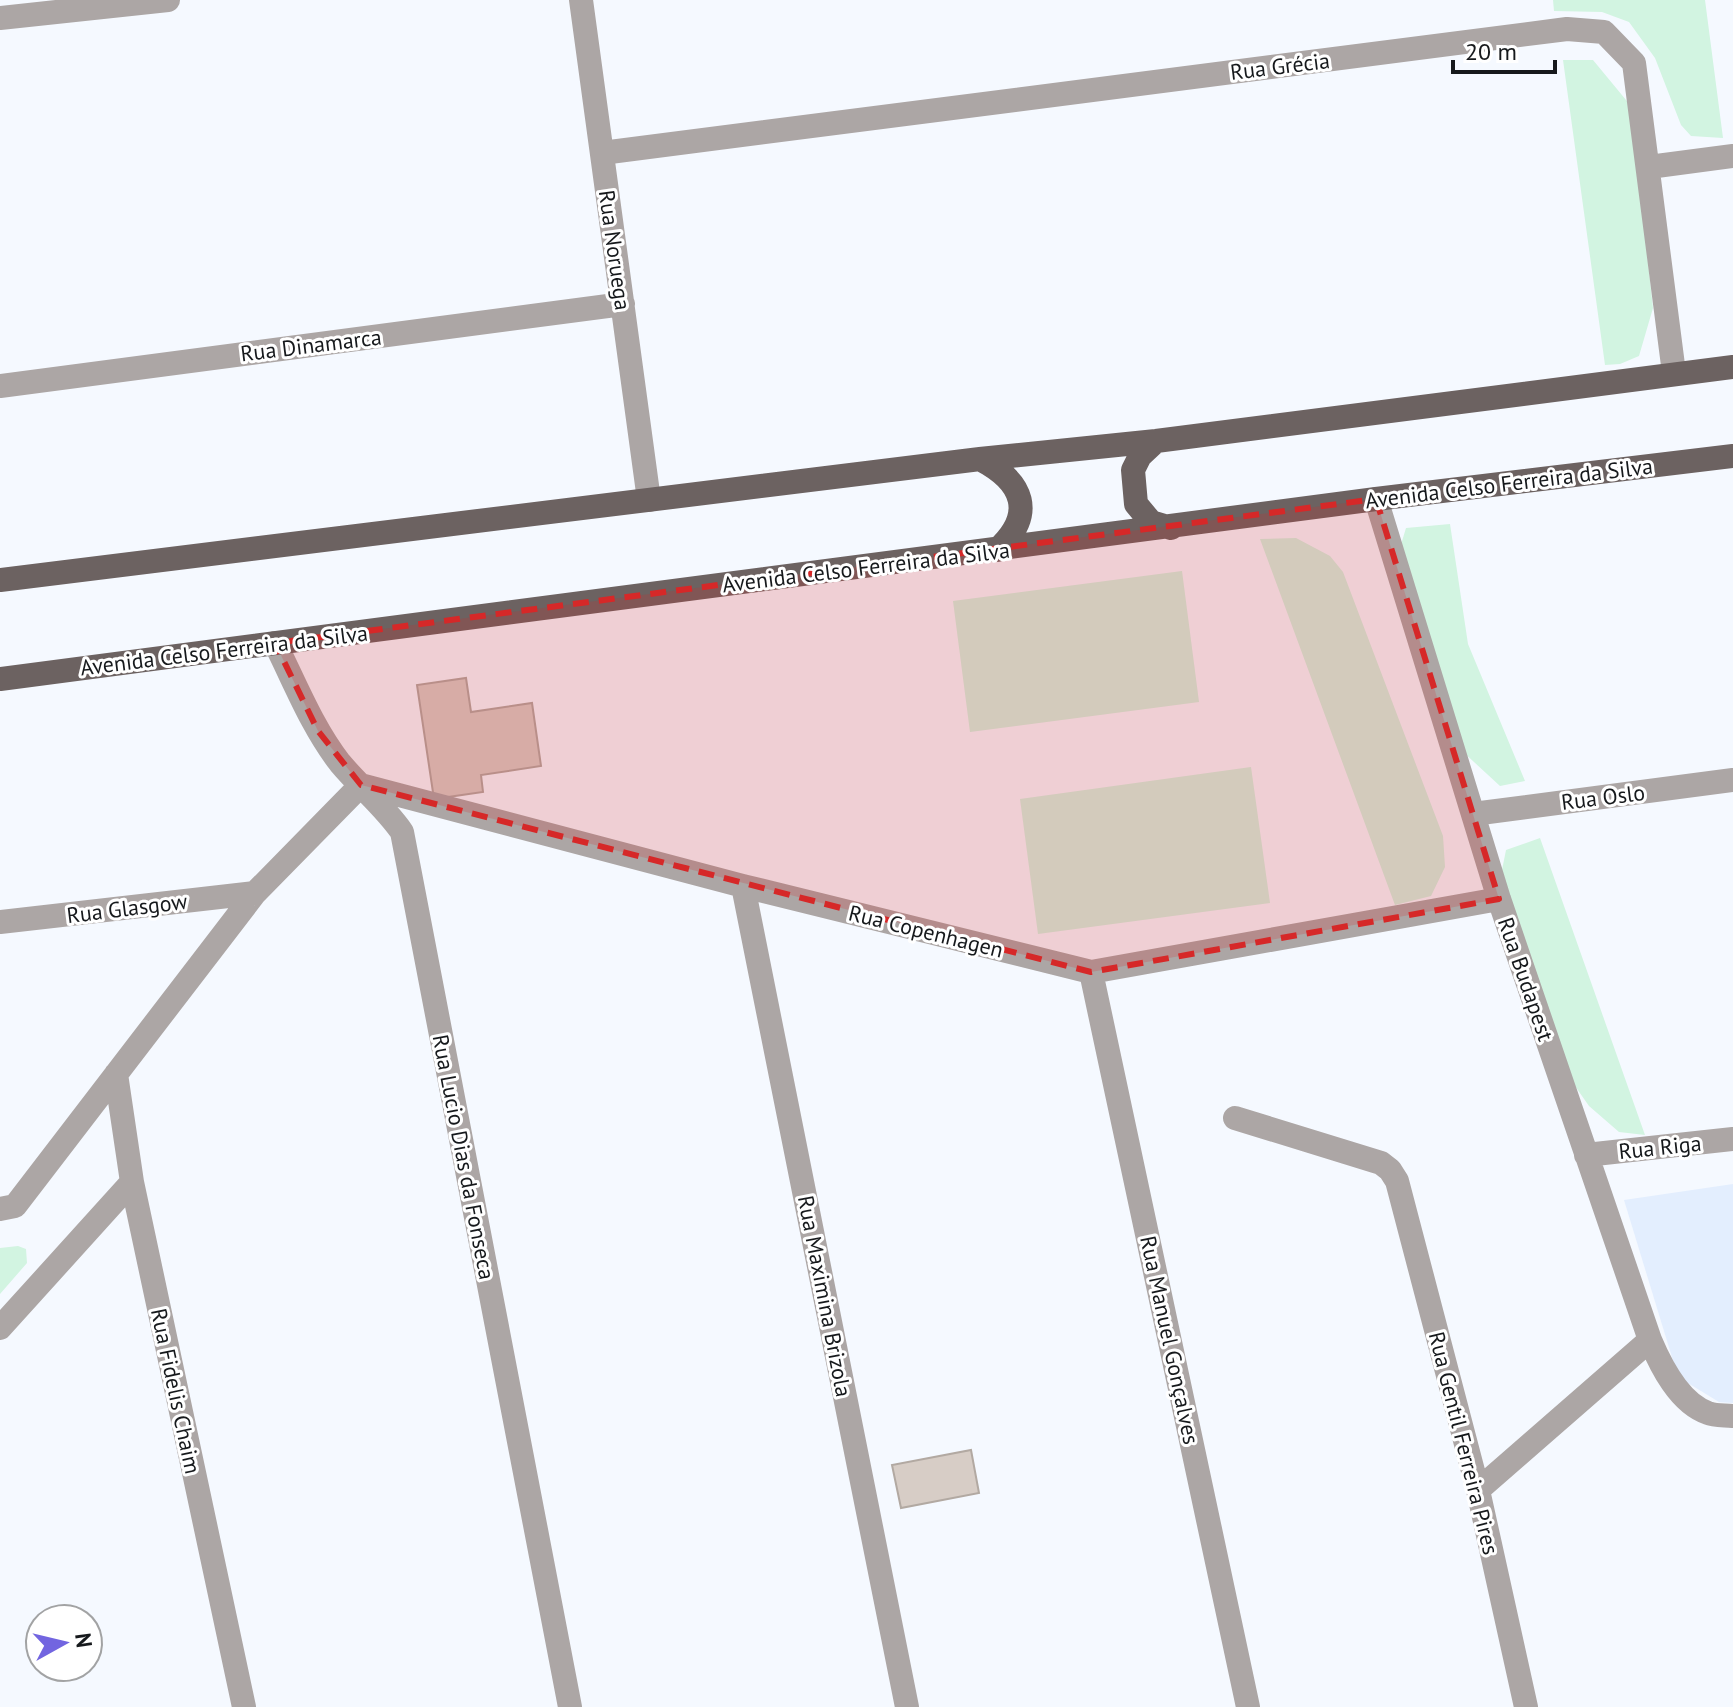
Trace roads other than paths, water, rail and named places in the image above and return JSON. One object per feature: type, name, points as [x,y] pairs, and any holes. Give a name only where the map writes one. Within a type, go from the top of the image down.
[{"type":"main road","points":[[0,580],[980,459],[1156,441],[1733,367]]},
{"type":"main road","points":[[1156,441],[1140,456],[1133,470],[1136,504],[1151,522],[1171,528]]},
{"type":"main road","name":"Avenida Celso Ferreira da Silva","points":[[0,679],[1376,499],[1733,456]]},
{"type":"main road","points":[[980,459],[998,468],[1011,480],[1020,500],[1021,509],[1012,536],[997,550]]},
{"type":"street","points":[[0,18],[168,0]]},
{"type":"street","name":"Rua Noruega","points":[[581,0],[649,500]]},
{"type":"street","name":"Rua Grécia","points":[[602,153],[1567,29],[1604,32],[1634,63],[1674,373]]},
{"type":"street","points":[[1649,167],[1733,156]]},
{"type":"street","name":"Rua Dinamarca","points":[[0,386],[623,304]]},
{"type":"street","name":"Rua Budapest","points":[[1376,499],[1499,899],[1650,1340],[1662,1367],[1690,1401],[1708,1413],[1733,1416]]},
{"type":"street","name":"Rua Lucio Dias da Fonseca","points":[[275,643],[318,731],[340,763],[387,810],[402,832],[570,1707]]},
{"type":"street","name":"Rua Oslo","points":[[1473,814],[1733,780]]},
{"type":"street","points":[[0,1209],[15,1206],[255,893],[361,785]]},
{"type":"street","name":"Rua Copenhagen","points":[[361,785],[743,886],[1091,972],[1499,899]]},
{"type":"street","name":"Rua Maximina Brizola","points":[[743,886],[907,1707]]},
{"type":"street","name":"Rua Glasgow","points":[[0,922],[255,893]]},
{"type":"street","name":"Rua Manuel Gonçalves","points":[[1091,972],[1248,1707]]},
{"type":"street","name":"Rua Fidelis Chaim","points":[[116,1074],[132,1182],[244,1707]]},
{"type":"street","name":"Rua Gentil Ferreira Pires","points":[[1235,1118],[1381,1163],[1397,1181],[1478,1490],[1526,1707]]},
{"type":"street","name":"Rua Riga","points":[[1586,1155],[1733,1139]]},
{"type":"street","points":[[0,1328],[132,1182]]},
{"type":"street","points":[[1478,1490],[1650,1340]]}]
